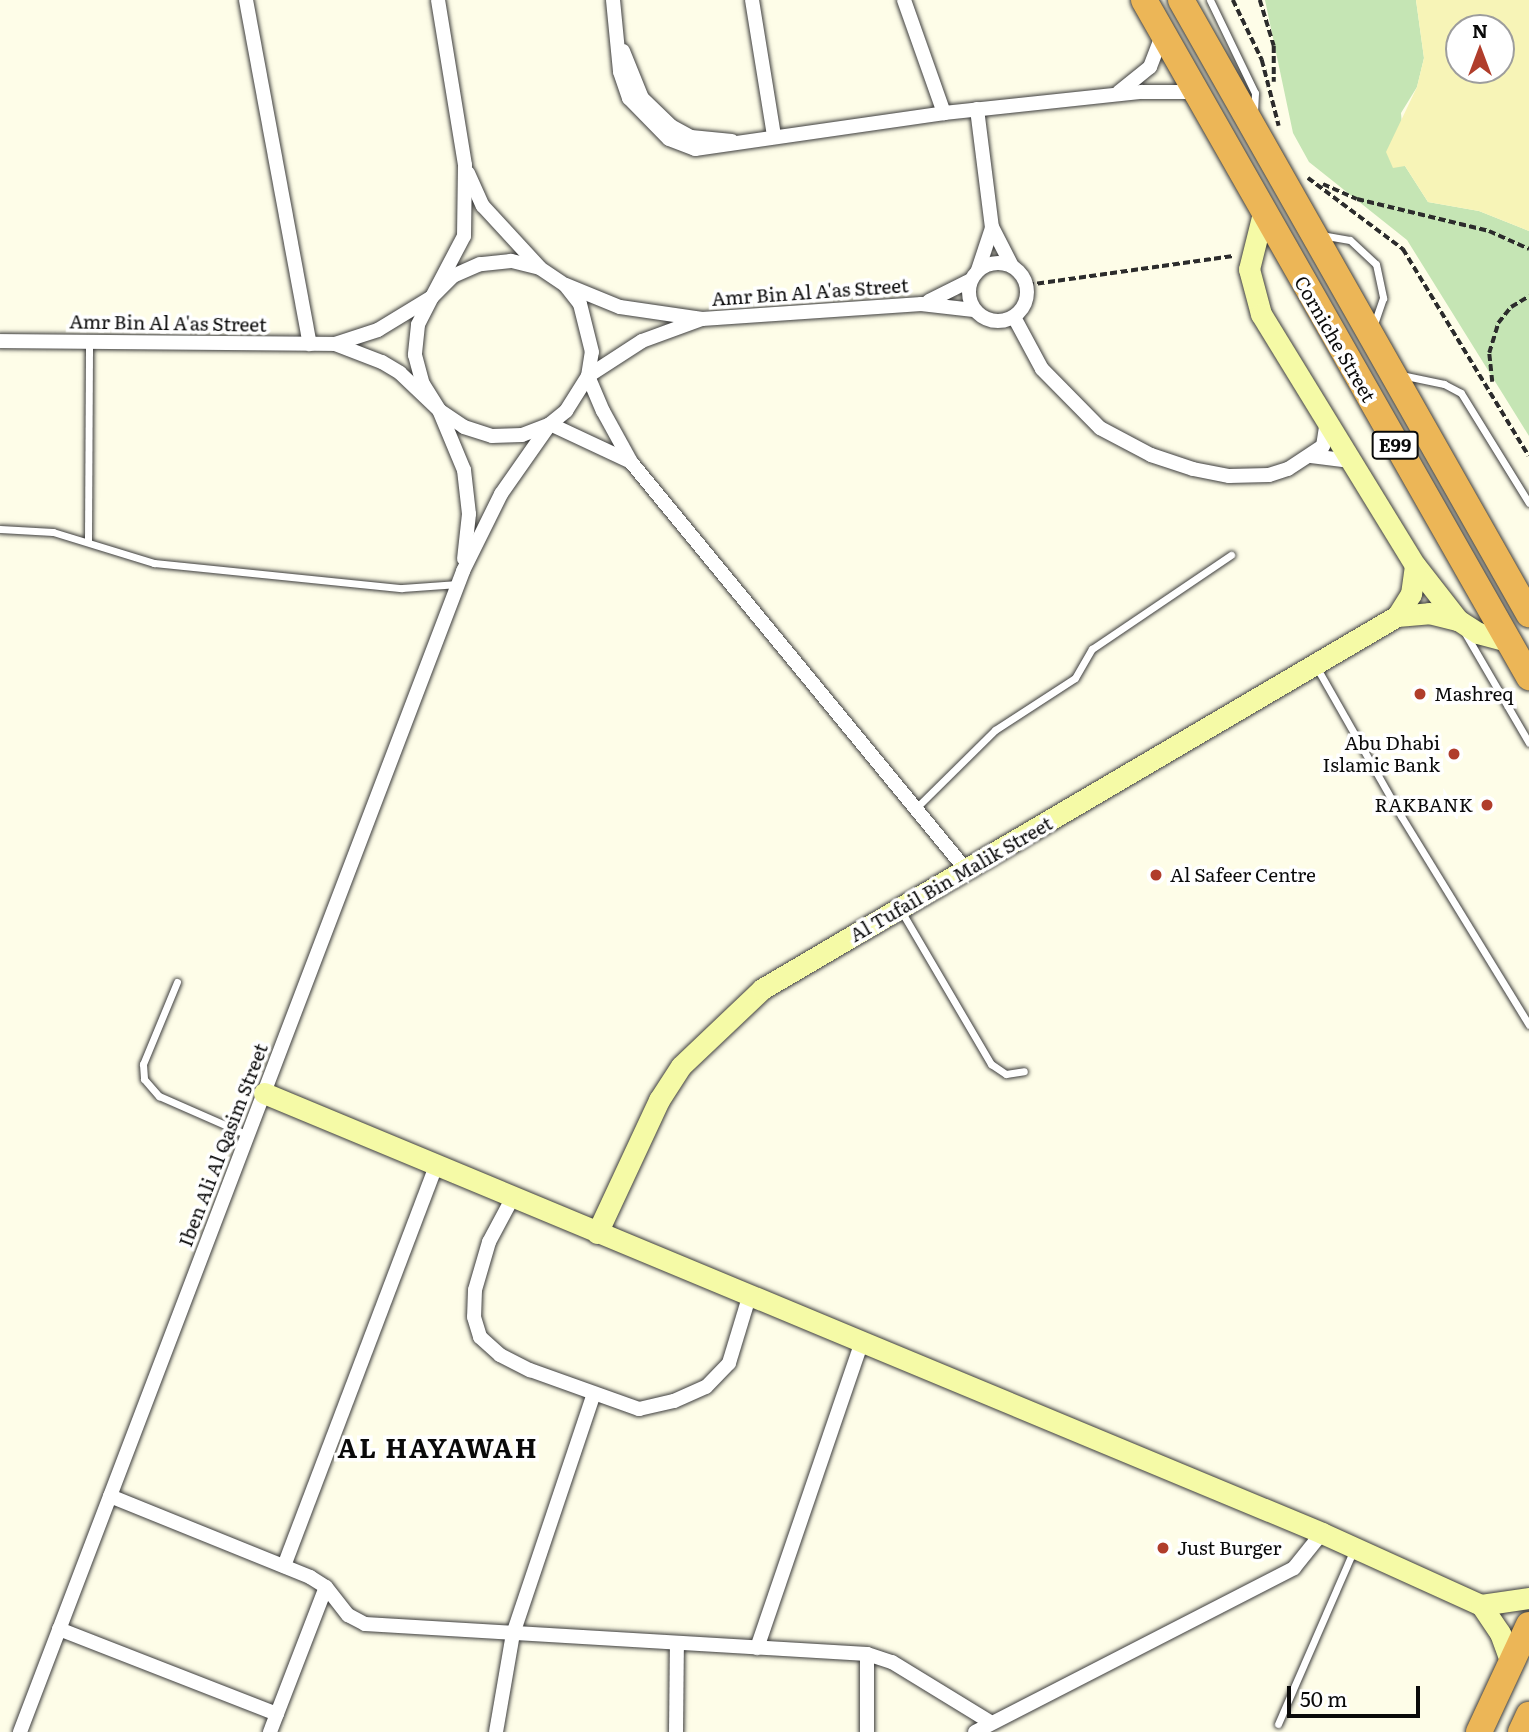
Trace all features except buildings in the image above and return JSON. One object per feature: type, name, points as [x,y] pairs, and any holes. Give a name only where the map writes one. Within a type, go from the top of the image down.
[{"type":"highway","name":"Corniche Street","points":[[1144,0],[1193,92],[1529,677]]},
{"type":"highway","name":"Corniche Street","points":[[1181,0],[1314,236],[1396,374],[1529,614]]},
{"type":"highway","points":[[1479,1732],[1529,1625]]},
{"type":"highway","points":[[1521,1732],[1529,1715]]},
{"type":"street","points":[[246,0],[310,344]]},
{"type":"street","points":[[438,0],[465,165],[464,236],[418,325],[415,355],[423,384],[439,410],[464,427],[492,436],[522,435],[550,424],[573,403],[588,376],[590,327],[565,285],[540,268],[483,206],[465,165]]},
{"type":"street","points":[[613,0],[620,47],[642,98],[671,126],[691,137],[732,141],[976,109],[1112,96],[1193,92]]},
{"type":"street","points":[[752,0],[774,136]]},
{"type":"street","points":[[904,0],[944,113]]},
{"type":"street","points":[[1112,96],[1145,74],[1158,51],[1162,34]]},
{"type":"street","points":[[976,109],[992,226],[1012,266],[1027,285],[1026,303],[1014,317],[997,322],[974,310],[969,301],[974,275],[992,226]]},
{"type":"street","points":[[1263,213],[1250,253],[1255,299],[1415,565],[1458,620],[1478,633],[1508,641]]},
{"type":"street","points":[[432,297],[453,276],[480,264],[511,261],[540,268]]},
{"type":"street","points":[[974,275],[994,263],[1012,266]]},
{"type":"street","name":"Amr Bin Al A'as Street","points":[[921,304],[974,275]]},
{"type":"street","name":"Amr Bin Al A'as Street","points":[[565,285],[621,307],[702,319],[921,304],[974,310]]},
{"type":"street","name":"Amr Bin Al A'as Street","points":[[0,341],[335,344],[378,330],[432,297]]},
{"type":"street","points":[[1014,317],[1042,369],[1065,397],[1100,428],[1151,455],[1229,476],[1269,475],[1311,456],[1322,446],[1327,421]]},
{"type":"street","name":"Amr Bin Al A'as Street","points":[[588,376],[642,341],[702,319]]},
{"type":"street","name":"Amr Bin Al A'as Street","points":[[335,344],[391,368],[439,410]]},
{"type":"street","points":[[588,376],[631,462],[967,871]]},
{"type":"street","name":"Iben Ali Al Qasim Street","points":[[439,410],[464,470],[467,489],[460,577]]},
{"type":"street","points":[[550,424],[631,462]]},
{"type":"street","name":"Iben Ali Al Qasim Street","points":[[20,1732],[460,577],[501,494],[550,424]]},
{"type":"street","points":[[1311,456],[1351,461]]},
{"type":"street","points":[[1397,616],[1411,594],[1415,565]]},
{"type":"street","points":[[1397,616],[1429,613],[1458,620]]},
{"type":"street","name":"Al Tufail Bin Malik Street","points":[[597,1233],[659,1100],[681,1066],[718,1026],[762,989],[1397,616]]},
{"type":"street","points":[[264,1093],[1322,1534],[1481,1605],[1500,1633],[1511,1664]]},
{"type":"street","points":[[284,1566],[436,1165]]},
{"type":"street","points":[[513,1197],[489,1242],[475,1290],[474,1317],[480,1337],[500,1355],[530,1370],[639,1409],[674,1401],[706,1387],[729,1363],[749,1297]]},
{"type":"street","points":[[757,1648],[861,1344]]},
{"type":"street","points":[[496,1732],[513,1634],[594,1394]]},
{"type":"street","points":[[110,1496],[284,1566],[326,1587],[348,1615],[365,1624],[867,1654],[892,1662],[990,1722]]},
{"type":"street","points":[[975,1732],[1294,1568],[1322,1534]]},
{"type":"street","points":[[270,1732],[326,1587]]},
{"type":"street","points":[[1481,1605],[1529,1598]]},
{"type":"street","points":[[59,1629],[277,1714]]},
{"type":"street","points":[[676,1732],[677,1643]]},
{"type":"street","points":[[867,1654],[867,1732]]},
{"type":"lane","points":[[1210,0],[1255,93],[1251,126]]},
{"type":"lane","points":[[1314,236],[1350,240],[1376,264],[1384,298],[1370,331]]},
{"type":"lane","points":[[88,542],[89,342]]},
{"type":"lane","points":[[1396,374],[1444,384],[1461,393],[1529,503]]},
{"type":"lane","points":[[0,529],[53,532],[154,563],[401,588],[460,577]]},
{"type":"lane","points":[[916,808],[995,730],[1075,678],[1091,649],[1231,555]]},
{"type":"lane","points":[[1458,620],[1529,743]]},
{"type":"lane","points":[[1315,664],[1407,827],[1529,1026]]},
{"type":"lane","points":[[900,909],[991,1065],[1006,1074],[1024,1071]]},
{"type":"lane","points":[[177,982],[143,1065],[144,1079],[159,1096],[248,1135]]},
{"type":"lane","points":[[1278,1724],[1354,1548]]},
{"type":"path","points":[[1233,0],[1262,60],[1282,136]]},
{"type":"path","points":[[1260,0],[1274,46],[1274,82]]},
{"type":"path","points":[[1302,171],[1403,248],[1529,456]]},
{"type":"path","points":[[1323,184],[1357,199],[1489,231],[1529,249]]},
{"type":"path","points":[[1027,285],[1250,253]]},
{"type":"path","points":[[1492,382],[1489,353],[1498,323],[1511,307],[1529,296]]},
{"type":"green space","points":[[1265,0],[1416,0],[1424,58],[1417,87],[1401,113],[1405,166],[1428,202],[1479,211],[1529,231],[1529,436],[1407,240],[1309,162],[1293,133]]},
{"type":"sand","points":[[1416,0],[1529,0],[1529,231],[1479,211],[1428,202],[1405,166],[1393,168],[1386,152],[1417,87],[1424,58]]},
{"type":"place","name":"Mashreq","points":[[1420,694]]},
{"type":"place","name":"Abu Dhabi Islamic Bank","points":[[1454,754]]},
{"type":"place","name":"RAKBANK","points":[[1487,805]]},
{"type":"place","name":"Al Safeer Centre","points":[[1156,875]]},
{"type":"place","name":"Just Burger","points":[[1163,1548]]},
{"type":"district","name":"AL HAYAWAH","points":[[438,1447]]}]
